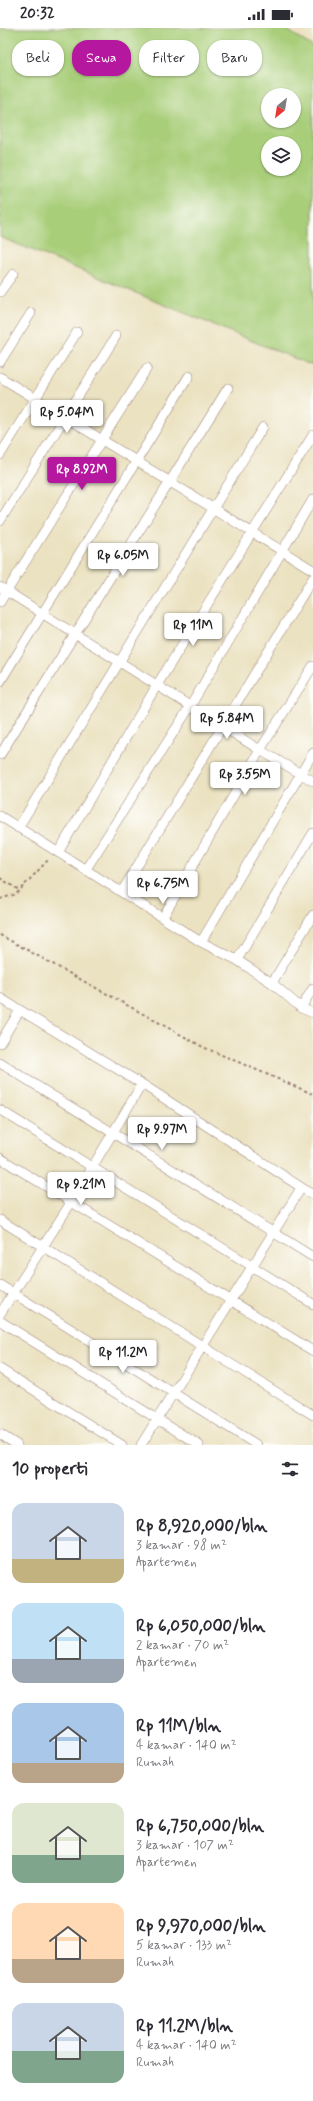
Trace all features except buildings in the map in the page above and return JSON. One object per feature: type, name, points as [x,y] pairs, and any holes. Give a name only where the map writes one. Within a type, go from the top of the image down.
[{"type":"street","points":[[0,292],[13,274]]},
{"type":"street","points":[[0,362],[31,313]]},
{"type":"street","points":[[0,455],[77,332]]},
{"type":"street","points":[[0,521],[116,336]]},
{"type":"street","points":[[0,602],[4,589],[102,440],[147,368]]},
{"type":"street","points":[[0,682],[189,376]]},
{"type":"street","points":[[0,377],[313,570]]},
{"type":"street","points":[[0,755],[228,388]]},
{"type":"street","points":[[18,828],[263,427]]},
{"type":"street","points":[[59,851],[157,685],[313,434]]},
{"type":"street","points":[[86,869],[190,705],[281,550],[313,499]]},
{"type":"street","points":[[122,891],[313,578]]},
{"type":"street","points":[[4,589],[260,750],[313,781]]},
{"type":"street","points":[[162,917],[260,750],[313,666]]},
{"type":"street","points":[[201,942],[313,753]]},
{"type":"street","points":[[0,816],[59,851],[201,942],[237,960],[272,984],[301,1008],[313,1013]]},
{"type":"street","points":[[237,960],[313,833]]},
{"type":"street","points":[[272,984],[313,915]]},
{"type":"street","points":[[301,1008],[313,988]]},
{"type":"street","points":[[0,998],[142,1084],[313,1195]]},
{"type":"street","points":[[0,1043],[20,1010]]},
{"type":"street","points":[[0,1063],[313,1257]]},
{"type":"street","points":[[0,1314],[72,1202],[142,1084]]},
{"type":"street","points":[[0,1110],[313,1304]]},
{"type":"street","points":[[0,1158],[313,1351]]},
{"type":"street","points":[[141,1445],[301,1188]]},
{"type":"street","points":[[0,1220],[313,1415]]},
{"type":"street","points":[[0,1285],[257,1445]]},
{"type":"street","points":[[0,1321],[199,1445]]},
{"type":"street","points":[[0,1369],[122,1445]]},
{"type":"street","points":[[0,1434],[17,1445]]},
{"type":"path","points":[[0,899],[16,894],[41,866],[59,851]]},
{"type":"path","points":[[0,878],[19,890]]},
{"type":"path","points":[[0,935],[203,1047],[313,1094]]},
{"type":"green space","points":[[0,28],[284,28],[313,47],[313,366],[0,237]]}]
